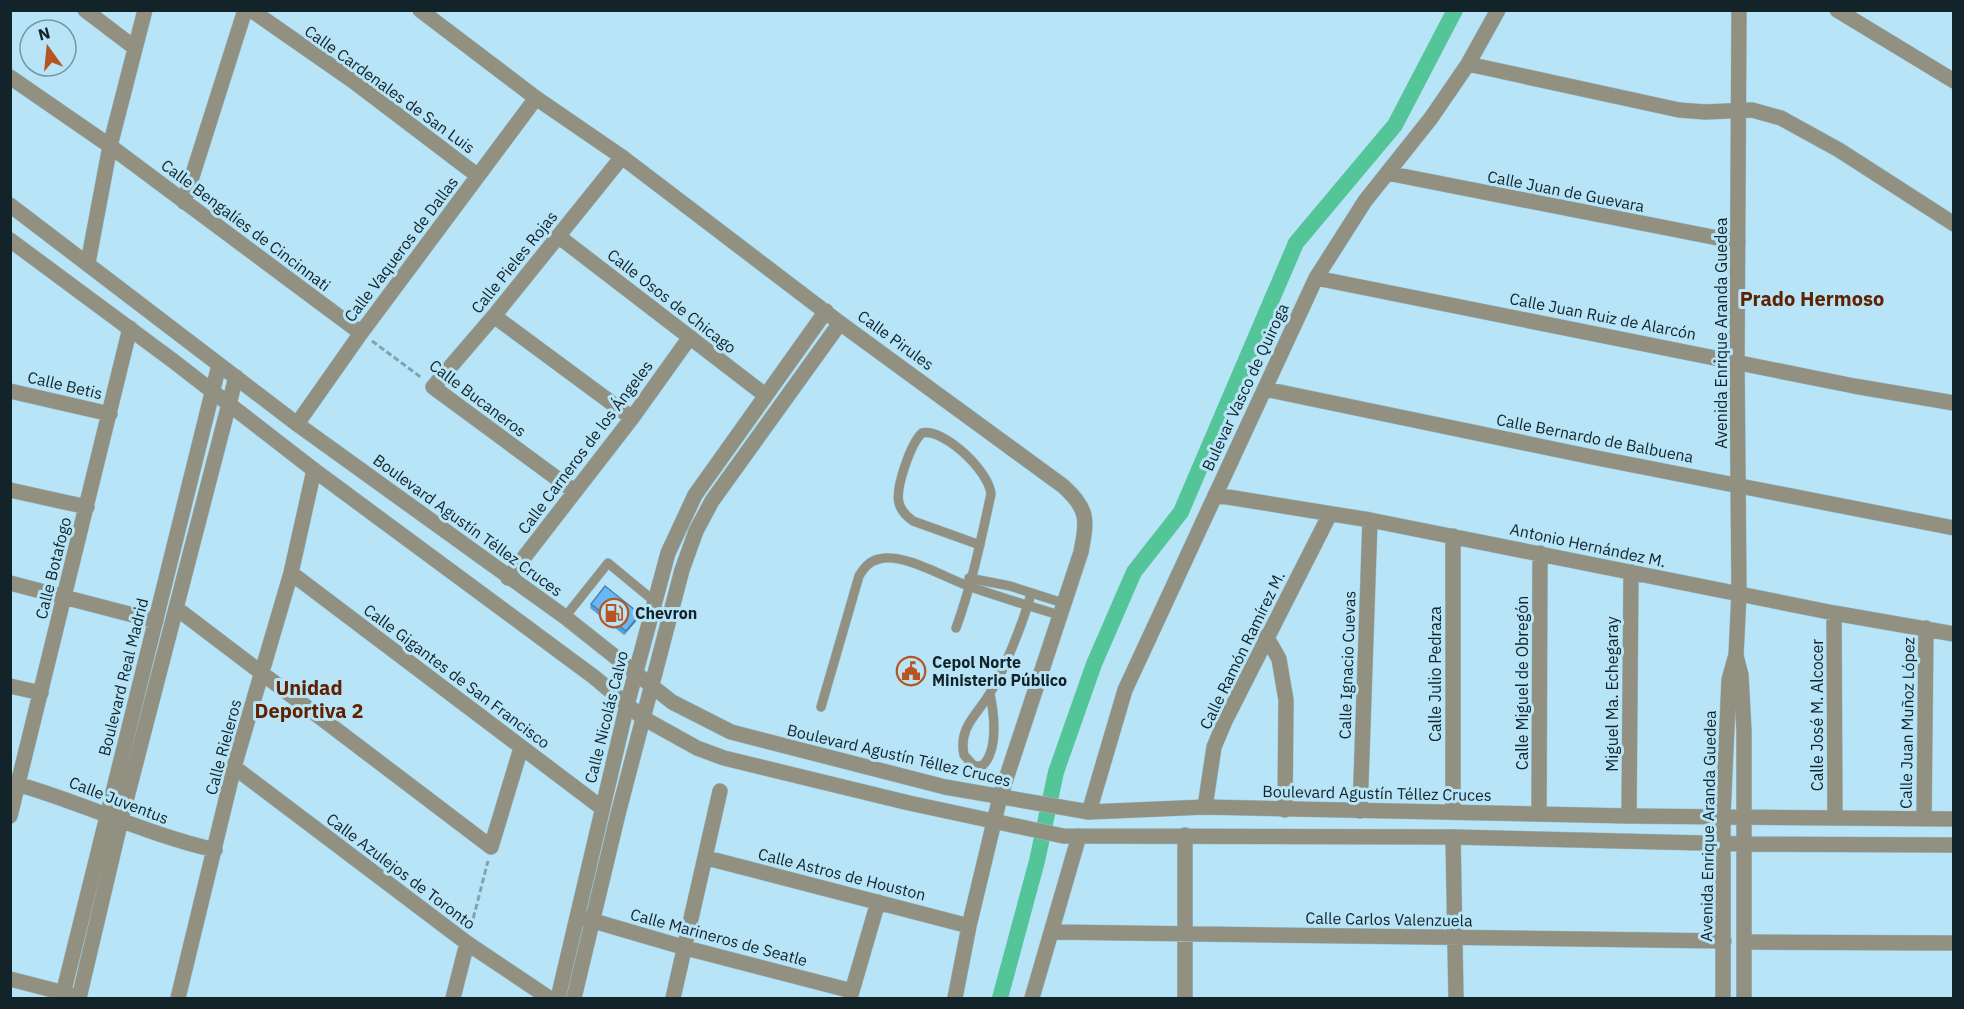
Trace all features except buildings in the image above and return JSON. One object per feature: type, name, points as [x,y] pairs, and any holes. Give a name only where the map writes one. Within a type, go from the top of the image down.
[{"type":"street","points":[[85,10],[135,48]]},
{"type":"street","points":[[88,263],[110,146],[145,10]]},
{"type":"street","points":[[184,202],[245,10]]},
{"type":"street","name":"Calle Cardenales de San Luis","points":[[251,10],[353,81],[478,176]]},
{"type":"street","name":"Calle Pirules","points":[[420,10],[536,98],[622,157],[1074,496],[1086,516],[1081,552],[993,822],[955,999]]},
{"type":"street","name":"Bulevar Vasco de Quiroga","points":[[1089,813],[1125,690],[1316,278],[1336,243],[1468,64],[1498,10]]},
{"type":"street","name":"Avenida Enrique Aranda Guedea","points":[[1723,999],[1723,816],[1729,680],[1736,656],[1739,593],[1737,361],[1739,10]]},
{"type":"street","points":[[1837,10],[1953,81]]},
{"type":"street","points":[[1468,64],[1679,110],[1752,110],[1781,118],[1839,150],[1953,224]]},
{"type":"street","name":"Calle Bengalíes de Cincinnati","points":[[10,77],[110,146],[361,333]]},
{"type":"street","name":"Calle Vaqueros de Dallas","points":[[297,424],[361,333],[536,98]]},
{"type":"street","name":"Calle Pieles Rojas","points":[[433,387],[494,316],[622,157]]},
{"type":"street","name":"Calle Juan de Guevara","points":[[1387,173],[1738,242]]},
{"type":"street","name":"Boulevard Agustín Téllez Cruces","points":[[10,205],[297,424],[565,617],[652,687],[698,717],[731,732],[945,787],[1089,813],[1204,807],[1629,816],[1953,819]]},
{"type":"street","name":"Calle Osos de Chicago","points":[[558,236],[765,395]]},
{"type":"street","points":[[10,240],[130,328],[314,470],[594,677],[643,718],[696,748],[724,759],[1024,829],[1071,836],[1453,837],[1745,844],[1953,845]]},
{"type":"street","name":"Calle Juan Ruiz de Alarcón","points":[[1316,278],[1953,403]]},
{"type":"street","name":"Calle Nicolás Calvo","points":[[558,999],[627,705],[668,553],[695,495],[826,311]]},
{"type":"street","points":[[494,316],[632,418]]},
{"type":"street","points":[[574,999],[643,718],[682,570],[696,531],[717,494],[840,322]]},
{"type":"street","name":"Calle Botafogo","points":[[10,816],[14,783],[41,693],[130,328]]},
{"type":"street","name":"Calle Carneros de los Ángeles","points":[[508,578],[632,418],[690,337]]},
{"type":"street","name":"Boulevard Real Madrid","points":[[81,998],[114,816],[156,621],[219,365]]},
{"type":"street","name":"Boulevard Real Madrid","points":[[62,996],[176,608],[236,377]]},
{"type":"street","name":"Calle Bucaneros","points":[[433,387],[574,492]]},
{"type":"street","name":"Calle Bernardo de Balbuena","points":[[1265,389],[1592,457],[1953,528]]},
{"type":"street","name":"Calle Betis","points":[[10,391],[110,414]]},
{"type":"street","name":"Calle Rieleros","points":[[178,999],[234,767],[291,573],[314,470]]},
{"type":"street","points":[[10,490],[87,507]]},
{"type":"street","name":"Antonio Hernández M.","points":[[1215,495],[1371,520],[1834,613],[1953,634]]},
{"type":"street","name":"Calle Ramón Ramírez M.","points":[[1204,807],[1214,747],[1266,636],[1330,514]]},
{"type":"street","name":"Calle Ignacio Cuevas","points":[[1360,811],[1371,520]]},
{"type":"street","name":"Calle Julio Pedraza","points":[[1453,536],[1453,813]]},
{"type":"street","name":"Calle Miguel de Obregón","points":[[1539,814],[1540,553]]},
{"type":"street","name":"Miguel Ma. Echegaray","points":[[1629,816],[1631,572]]},
{"type":"street","name":"Calle Gigantes de San Francisco","points":[[291,573],[602,808]]},
{"type":"street","points":[[10,583],[156,621]]},
{"type":"street","points":[[176,608],[491,847],[521,748]]},
{"type":"street","name":"Calle José M. Alcocer","points":[[1834,613],[1835,817]]},
{"type":"street","name":"Calle Juan Muñoz López","points":[[1924,818],[1926,628]]},
{"type":"street","points":[[1266,636],[1279,659],[1286,700],[1285,810]]},
{"type":"street","name":"Avenida Enrique Aranda Guedea","points":[[1736,656],[1740,675],[1744,732],[1744,999]]},
{"type":"street","points":[[10,686],[41,693]]},
{"type":"street","name":"Calle Azulejos de Toronto","points":[[234,767],[466,943],[549,999]]},
{"type":"street","name":"Calle Juventus","points":[[14,783],[114,816],[178,841],[215,850]]},
{"type":"street","points":[[673,999],[707,858],[720,791]]},
{"type":"street","points":[[1185,835],[1185,999]]},
{"type":"street","points":[[1032,999],[1053,932],[1071,836]]},
{"type":"street","points":[[1453,837],[1456,999]]},
{"type":"street","name":"Calle Astros de Houston","points":[[707,858],[969,926]]},
{"type":"street","points":[[851,995],[878,902]]},
{"type":"street","name":"Calle Marineros de Seatle","points":[[577,916],[851,995]]},
{"type":"street","name":"Calle Carlos Valenzuela","points":[[1053,932],[1724,941]]},
{"type":"street","points":[[1745,942],[1953,943]]},
{"type":"street","points":[[453,999],[466,943]]},
{"type":"street","points":[[10,980],[62,996],[81,998]]},
{"type":"lane","points":[[956,628],[972,583],[991,494],[987,477],[978,466],[937,434],[922,433],[915,440],[898,492],[899,503],[904,514],[913,520],[980,545]]},
{"type":"lane","points":[[821,707],[847,609],[859,576],[866,565],[879,558],[892,558],[949,578],[1031,593],[1061,609]]},
{"type":"lane","points":[[565,617],[608,563],[654,601]]},
{"type":"lane","points":[[972,583],[1028,605],[1061,609]]},
{"type":"lane","points":[[990,694],[993,714],[989,757],[982,766],[974,766],[964,756],[964,735],[977,708],[990,694],[1031,593]]},
{"type":"path","name":"Calle Bucaneros","points":[[361,333],[433,387]]},
{"type":"path","points":[[466,943],[491,847]]},
{"type":"waterway","points":[[1000,998],[1037,861],[1056,772],[1094,664],[1134,572],[1181,512],[1296,243],[1395,125],[1455,10]]},
{"type":"place","name":"Chevron","points":[[614,613]]},
{"type":"place","name":"Cepol Norte Ministerio Público","points":[[911,671]]},
{"type":"district","name":"Prado Hermoso","points":[[1812,299]]},
{"type":"district","name":"Unidad Deportiva 2","points":[[309,700]]}]
